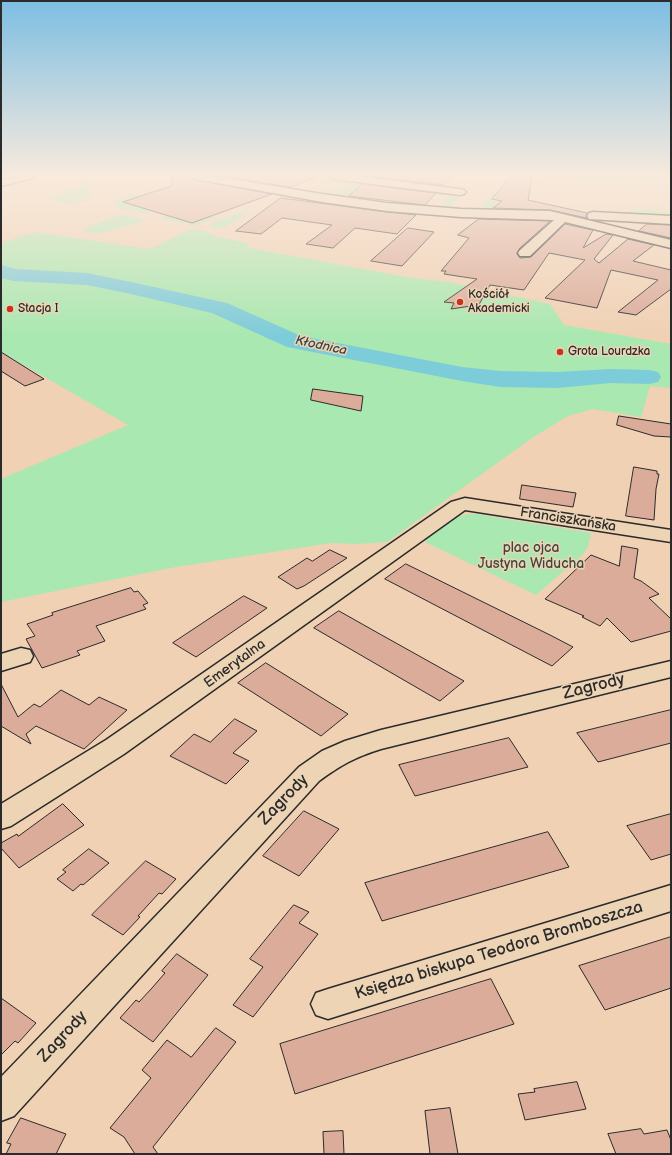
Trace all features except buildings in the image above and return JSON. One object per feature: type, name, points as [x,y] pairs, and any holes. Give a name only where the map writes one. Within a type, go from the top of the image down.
[{"type":"street","points":[[525,253],[551,230]]},
{"type":"street","points":[[613,230],[671,244]]},
{"type":"street","name":"Franciszkańska","points":[[461,505],[671,536]]},
{"type":"street","name":"Emerytalna","points":[[1,818],[115,748],[461,505]]},
{"type":"street","name":"Zagrody","points":[[1,1103],[309,774],[331,758],[354,748],[395,737],[671,669]]},
{"type":"street","name":"Księdza biskupa Teodora Bromboszcza","points":[[328,1004],[671,898]]},
{"type":"green space","points":[[85,230],[113,230],[97,234]]},
{"type":"green space","points":[[189,230],[200,230],[216,236],[250,244],[245,247],[411,278],[449,282],[550,304],[564,325],[671,344],[671,388],[650,386],[641,417],[593,409],[568,416],[532,438],[387,542],[358,544],[331,543],[176,567],[1,602],[1,479],[128,425],[1,352],[1,243],[35,232],[150,249]]},
{"type":"green space","name":"plac ojca Justyna Widucha","points":[[476,514],[591,533],[588,547],[582,555],[536,595],[425,542],[426,539],[459,516]]},
{"type":"waterway","name":"Kłodnica","points":[[1,271],[14,275],[87,279],[131,288],[219,308],[295,342],[462,374],[500,379],[557,380],[611,376],[649,377]]},
{"type":"place","name":"Kościół Akademicki","points":[[460,302]]},
{"type":"place","name":"Stacja I","points":[[10,309]]},
{"type":"place","name":"Grota Lourdzka","points":[[560,352]]}]
